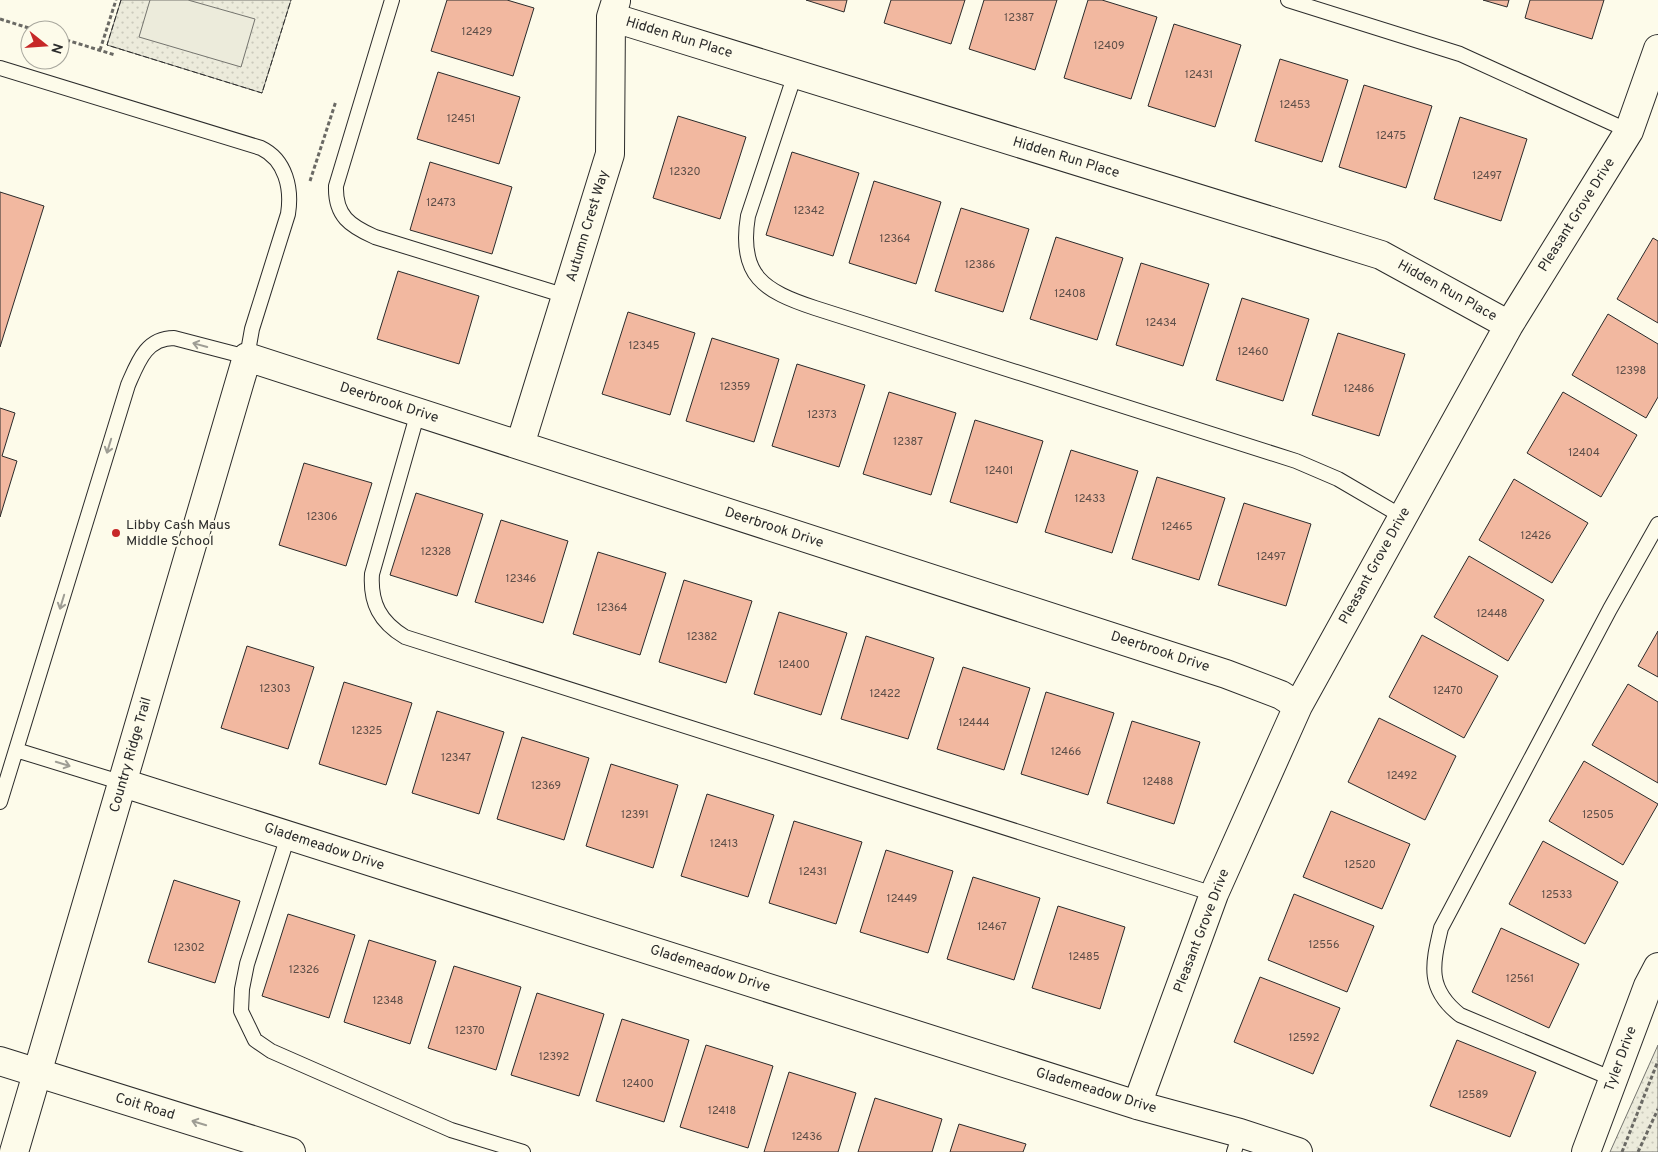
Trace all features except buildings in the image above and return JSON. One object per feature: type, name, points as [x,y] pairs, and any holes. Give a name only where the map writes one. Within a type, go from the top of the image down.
[{"type":"street","name":"Autumn Crest Way","points":[[520,445],[610,154],[614,9]]},
{"type":"street","name":"Hidden Run Place","points":[[614,9],[795,74],[1381,255],[1509,325]]},
{"type":"street","name":"Pleasant Grove Drive","points":[[1137,1104],[1214,894],[1298,706],[1509,325],[1629,132],[1658,49]]},
{"type":"street","name":"Deerbrook Drive","points":[[247,357],[1226,674],[1281,695],[1298,706]]},
{"type":"street","name":"Country Ridge Trail","points":[[14,1152],[247,357]]},
{"type":"street","name":"Glademeadow Drive","points":[[123,783],[1137,1104],[1237,1142],[1298,1152]]},
{"type":"street","name":"Tyler Drive","points":[[1586,1152],[1648,986],[1658,967]]},
{"type":"street","name":"Coit Road","points":[[0,1061],[291,1152]]},
{"type":"lane","points":[[392,0],[336,186],[336,199],[342,212],[353,227],[375,237],[566,296]]},
{"type":"lane","points":[[1288,0],[1460,54],[1629,132]]},
{"type":"lane","points":[[0,68],[261,148],[276,159],[285,174],[290,200],[288,214],[252,329],[247,357],[174,338],[164,338],[154,342],[137,364],[128,385],[0,802]]},
{"type":"lane","points":[[795,74],[748,216],[746,231],[748,259],[757,277],[771,290],[786,298],[815,308],[1296,461],[1338,479],[1402,516]]},
{"type":"lane","points":[[418,412],[372,574],[371,587],[376,610],[384,622],[399,634],[1214,894]]},
{"type":"lane","points":[[1613,1079],[1460,1015],[1447,1004],[1440,994],[1435,978],[1434,959],[1441,928],[1610,609],[1658,524]]},
{"type":"lane","points":[[16,750],[123,783]]},
{"type":"lane","points":[[288,836],[247,964],[242,989],[242,1011],[255,1040],[271,1050],[451,1130],[523,1152]]},
{"type":"path","points":[[100,50],[116,0]]},
{"type":"path","points":[[0,19],[20,25]]},
{"type":"path","points":[[70,41],[115,55]]},
{"type":"path","points":[[290,200],[310,181],[336,100]]},
{"type":"path","points":[[1622,1152],[1658,1061]]},
{"type":"path","points":[[1638,1152],[1658,1109]]},
{"type":"shaded area","points":[[121,0],[291,0],[262,93],[107,45]]},
{"type":"shaded area","points":[[150,0],[188,0],[255,19],[241,67],[139,37]]},
{"type":"shaded area","points":[[1658,1045],[1658,1152],[1610,1152]]},
{"type":"fence","points":[[121,0],[107,45],[262,93],[291,0]]},
{"type":"place","name":"Libby Cash Maus Middle School","points":[[116,533]]}]
